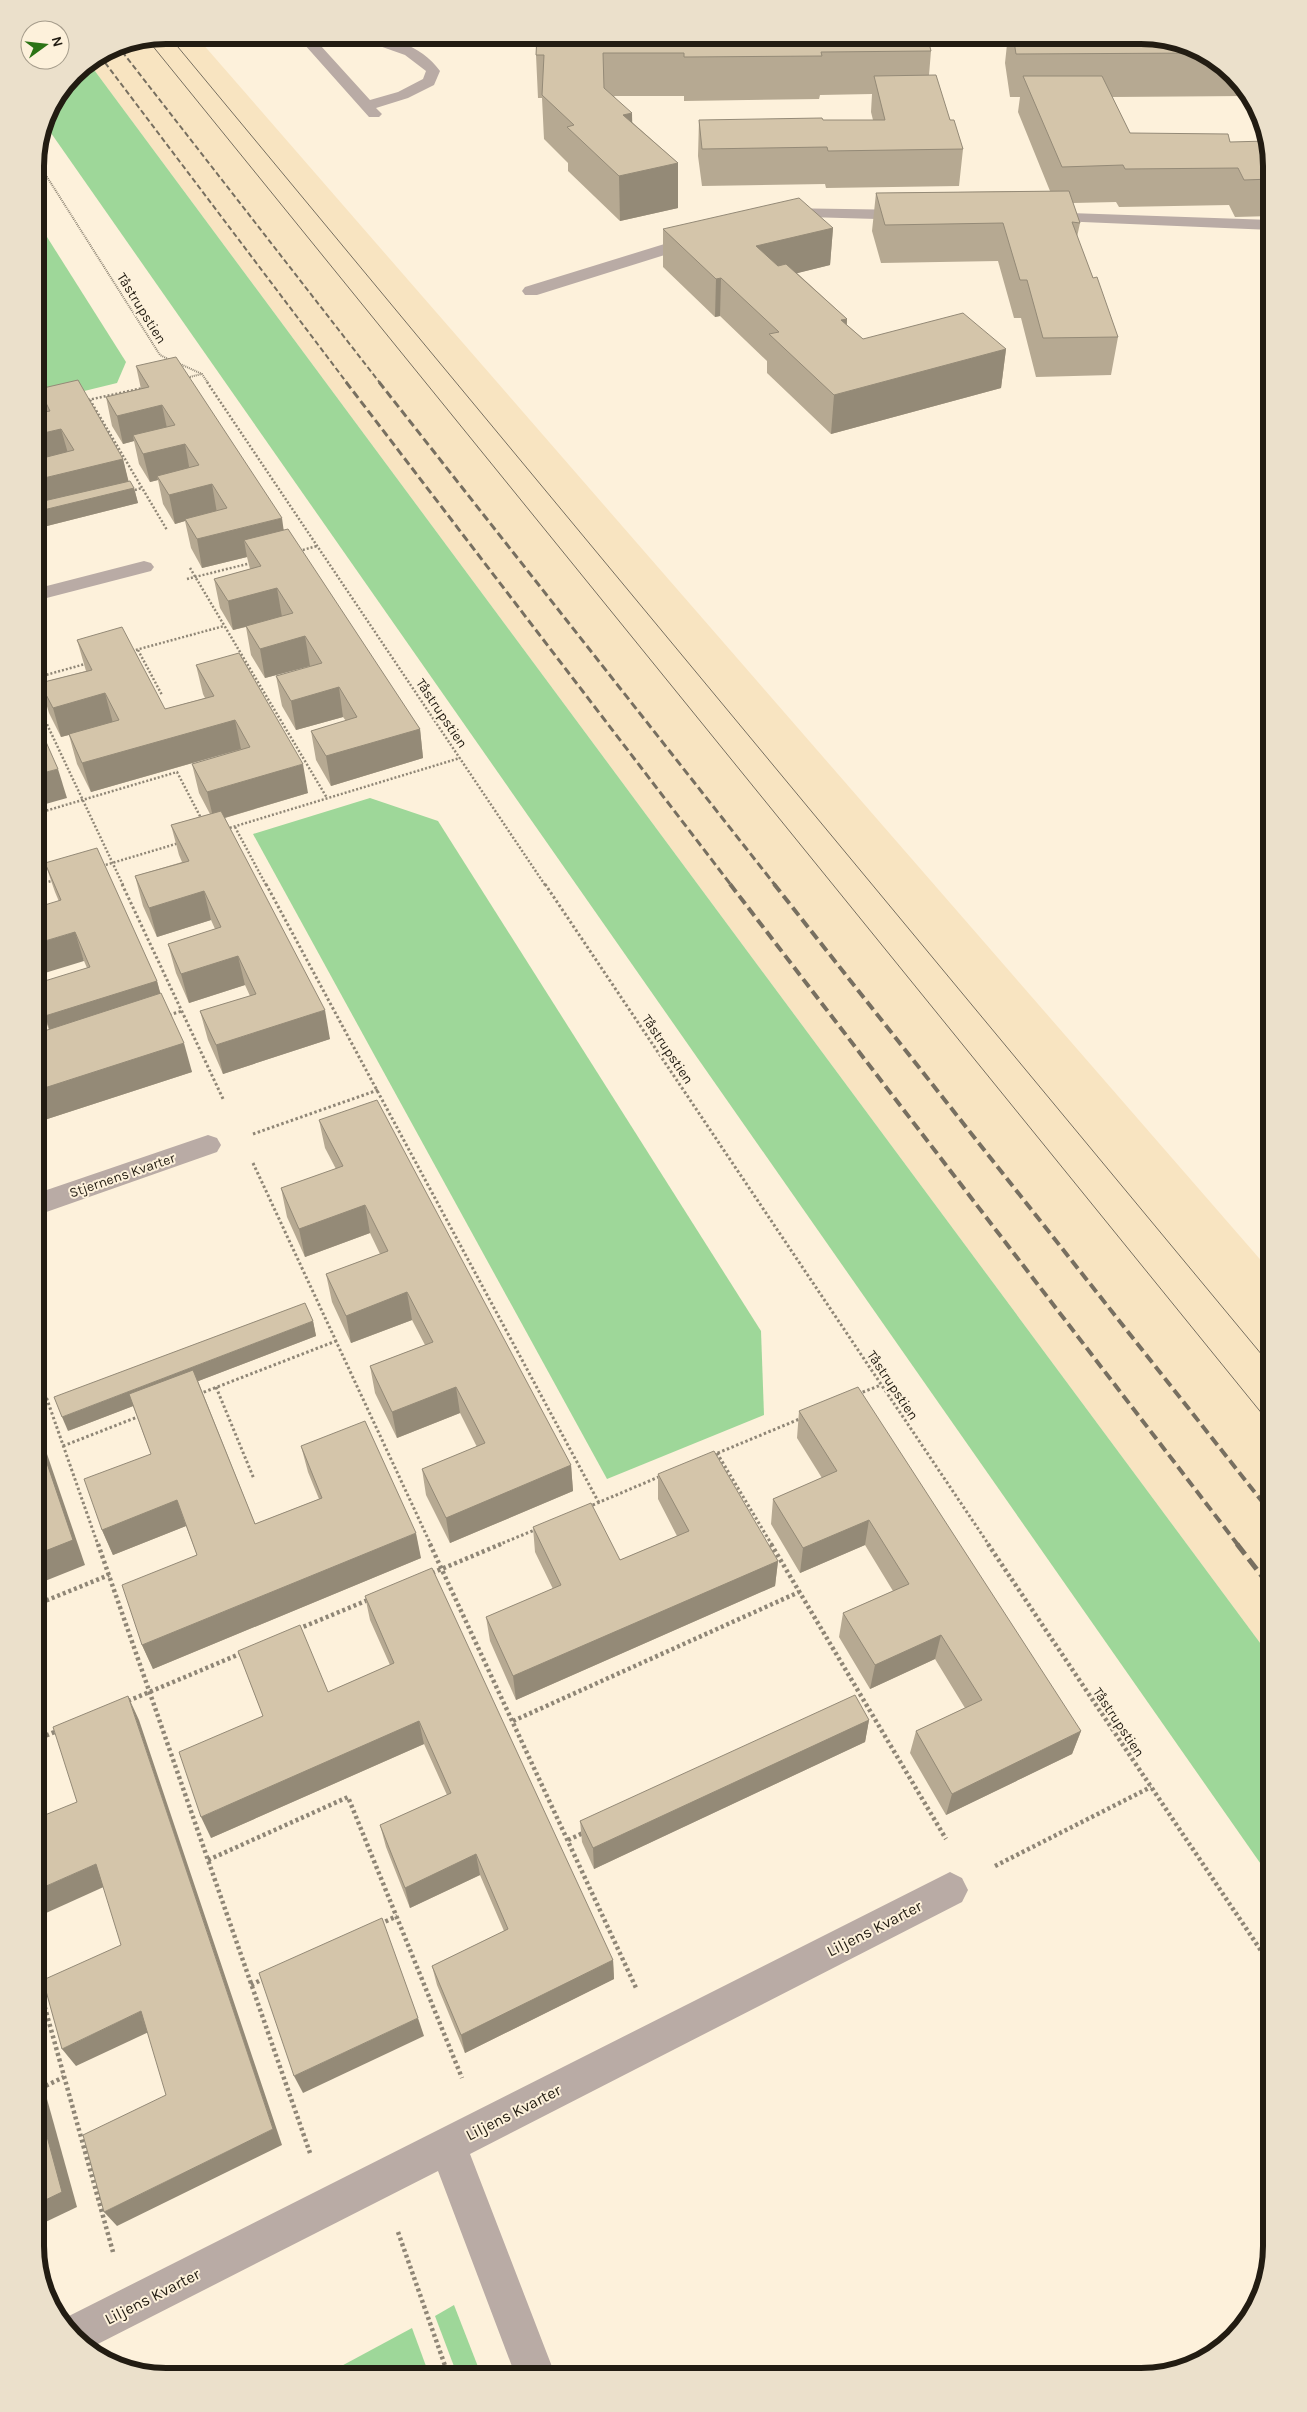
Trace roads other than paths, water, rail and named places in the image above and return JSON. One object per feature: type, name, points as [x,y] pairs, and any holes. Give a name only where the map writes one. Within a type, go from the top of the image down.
[{"type":"street","points":[[310,44],[370,110],[429,82],[433,71],[425,59],[411,51],[390,44]]},
{"type":"street","points":[[759,219],[778,213],[926,215]]},
{"type":"street","points":[[1024,216],[1263,225]]},
{"type":"street","points":[[531,291],[712,234]]},
{"type":"street","points":[[44,593],[144,567]]},
{"type":"street","name":"Stjernens Kvarter","points":[[44,1202],[208,1144]]},
{"type":"street","name":"Liljens Kvarter","points":[[79,2333],[960,1885]]},
{"type":"street","points":[[448,2145],[533,2368]]},
{"type":"tram line","points":[[175,44],[1263,1356]]},
{"type":"tram line","points":[[152,45],[1263,1415]]},
{"type":"railway","points":[[122,52],[380,383]]},
{"type":"railway","points":[[104,61],[347,383]]},
{"type":"railway","points":[[346,382],[731,885]]},
{"type":"railway","points":[[379,382],[775,885]]},
{"type":"railway","points":[[730,884],[1238,1545]]},
{"type":"railway","points":[[774,884],[1263,1503]]},
{"type":"railway","points":[[1237,1544],[1263,1577]]}]
